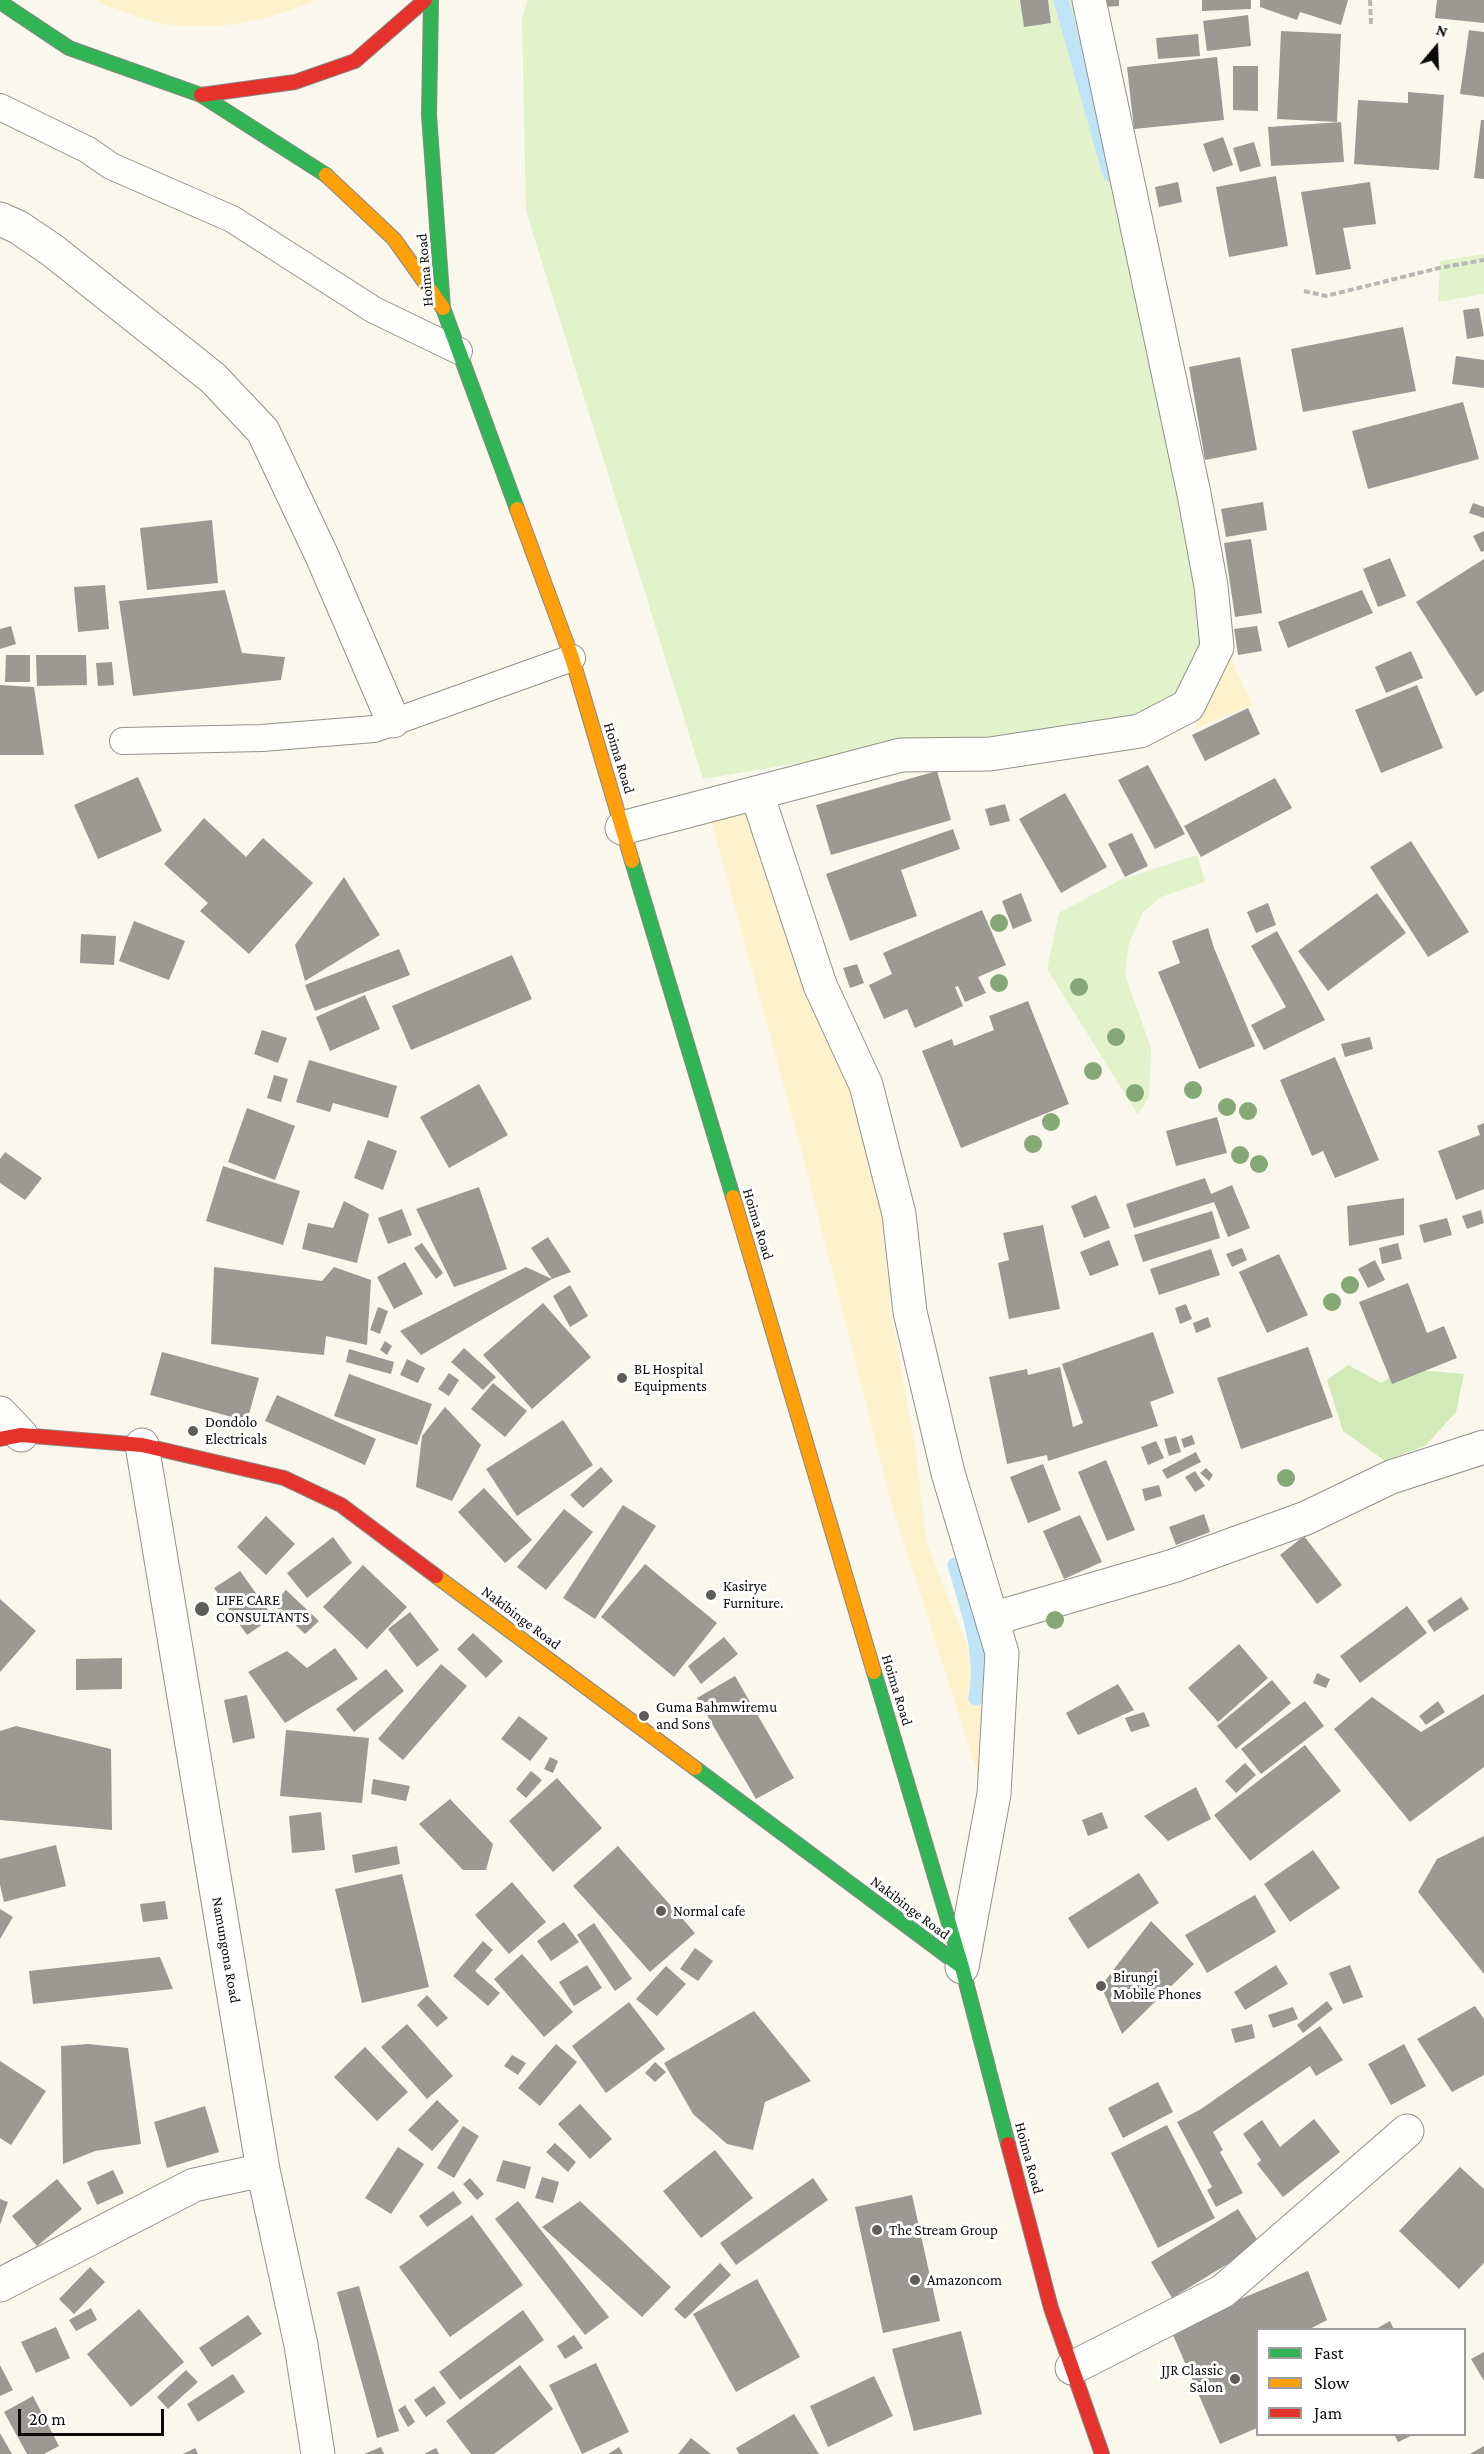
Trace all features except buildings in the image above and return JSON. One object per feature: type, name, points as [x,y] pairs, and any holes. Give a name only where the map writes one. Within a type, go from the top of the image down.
[{"type":"main road","points":[[201,95],[296,82],[355,61],[425,0]]},
{"type":"main road","name":"Hoima Road","points":[[431,0],[429,115],[443,308],[572,658],[962,1967],[1052,2308],[1102,2454]]},
{"type":"main road","points":[[0,2],[69,48],[201,95],[332,179],[394,238],[443,308]]},
{"type":"main road","name":"Nakibinge Road","points":[[7,1429],[142,1445],[285,1478],[341,1505],[962,1967]]},
{"type":"street","points":[[622,828],[902,755],[990,754],[1140,731],[1188,706],[1217,647],[1211,586],[1194,494],[1089,0]]},
{"type":"street","points":[[0,219],[18,227],[52,250],[213,378],[263,431],[322,555],[393,721]]},
{"type":"street","points":[[758,794],[820,985],[866,1085],[899,1214],[913,1323],[948,1473],[1002,1653],[993,1794],[962,1967]]},
{"type":"street","name":"Namungona Road","points":[[142,1445],[263,2170],[301,2345],[318,2454]]},
{"type":"street","points":[[992,1619],[1173,1566],[1306,1518],[1391,1477],[1484,1447]]},
{"type":"street","points":[[1072,2368],[1223,2291],[1407,2131]]},
{"type":"street","points":[[0,2285],[194,2185],[263,2170]]},
{"type":"lane","points":[[0,107],[88,150],[111,166],[232,219],[374,310],[459,351]]},
{"type":"lane","points":[[123,741],[262,738],[374,729],[572,658]]},
{"type":"path","points":[[1370,0],[1371,25]]},
{"type":"path","points":[[1304,291],[1326,296],[1439,268],[1484,260]]},
{"type":"green space","points":[[527,0],[1077,0],[1181,482],[1204,632],[1188,684],[1163,709],[1132,723],[876,750],[703,779],[526,211],[522,19]]},
{"type":"green space","points":[[1484,254],[1484,294],[1438,302],[1440,261]]},
{"type":"green space","points":[[1197,855],[1205,882],[1161,897],[1143,912],[1129,943],[1125,975],[1151,1048],[1149,1097],[1138,1115],[1047,969],[1059,913],[1120,880]]},
{"type":"green space","points":[[1348,1365],[1381,1383],[1405,1369],[1464,1374],[1456,1412],[1426,1445],[1385,1461],[1343,1431],[1327,1380]]},
{"type":"sand","points":[[96,0],[316,0],[281,13],[245,22],[190,26],[154,22],[104,5]]},
{"type":"sand","points":[[1231,652],[1234,667],[1253,705],[1194,729]]},
{"type":"sand","points":[[747,810],[853,1091],[881,1211],[891,1311],[915,1447],[927,1544],[986,1693],[978,1774],[892,1506],[804,1160],[711,820]]},
{"type":"waterway","points":[[1061,0],[1110,174]]},
{"type":"waterway","points":[[955,1565],[976,1648],[978,1665],[976,1698]]},
{"type":"traffic: fast","points":[[431,0],[429,115],[443,308],[517,509]]},
{"type":"traffic: fast","points":[[0,2],[69,48],[201,95],[326,175]]},
{"type":"traffic: fast","points":[[632,861],[733,1197]]},
{"type":"traffic: fast","points":[[874,1672],[962,1967],[1008,2144]]},
{"type":"traffic: fast","points":[[695,1768],[962,1967]]},
{"type":"traffic: slow","points":[[326,175],[394,239],[443,308]]},
{"type":"traffic: slow","points":[[517,509],[572,658],[632,861]]},
{"type":"traffic: slow","points":[[733,1197],[874,1672]]},
{"type":"traffic: slow","points":[[436,1576],[695,1768]]},
{"type":"traffic: jam","points":[[201,95],[295,82],[355,61],[425,0]]},
{"type":"traffic: jam","points":[[0,1439],[21,1435],[142,1445],[284,1478],[341,1505],[436,1576]]},
{"type":"traffic: jam","points":[[1008,2144],[1051,2308],[1102,2454]]},
{"type":"place","name":"BL Hospital Equipments","points":[[622,1378]]},
{"type":"place","name":"Dondolo Electricals","points":[[193,1431]]},
{"type":"place","name":"Kasirye Furniture.","points":[[711,1595]]},
{"type":"place","name":"LIFE CARE CONSULTANTS","points":[[202,1609]]},
{"type":"place","name":"Guma Bahmwiremu and Sons","points":[[644,1716]]},
{"type":"place","name":"Normal cafe","points":[[661,1911]]},
{"type":"place","name":"Birungi Mobile Phones","points":[[1101,1986]]},
{"type":"place","name":"The Stream Group","points":[[877,2230]]},
{"type":"place","name":"Amazoncom","points":[[915,2280]]},
{"type":"place","name":"JJR Classic Salon","points":[[1235,2379]]}]
